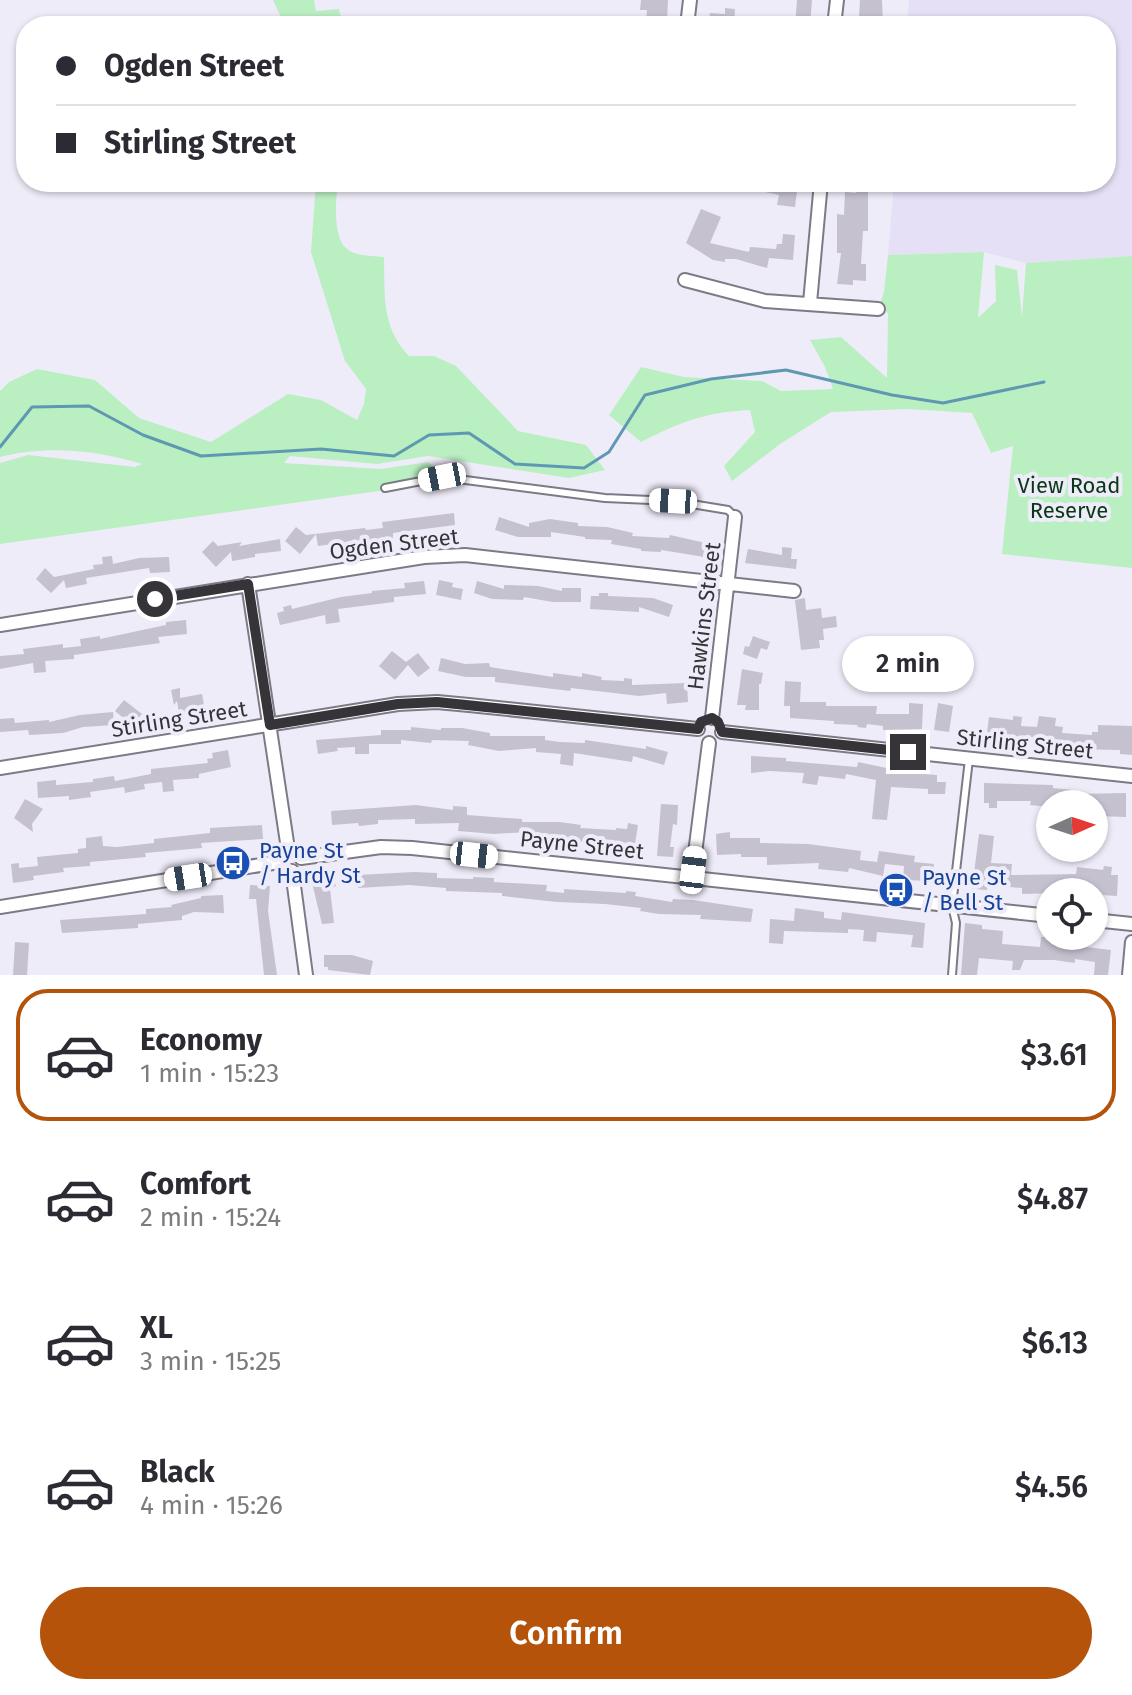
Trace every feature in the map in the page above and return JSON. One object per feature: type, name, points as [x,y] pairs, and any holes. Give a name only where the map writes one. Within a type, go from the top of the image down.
[{"type":"street","points":[[810,303],[820,192]]},
{"type":"street","points":[[685,280],[765,301],[878,309]]},
{"type":"street","name":"Hawkins Street","points":[[712,718],[735,517]]},
{"type":"street","name":"Ogden Street","points":[[0,625],[424,557],[465,555],[794,591]]},
{"type":"street","points":[[248,584],[288,849]]},
{"type":"street","name":"Stirling Street","points":[[0,768],[398,704],[437,702],[698,729]]},
{"type":"street","points":[[712,718],[718,722],[722,732],[719,739],[709,743],[702,740],[698,729],[701,722],[712,718]]},
{"type":"street","name":"Stirling Street","points":[[722,732],[1132,776]]},
{"type":"street","points":[[692,877],[709,743]]},
{"type":"street","name":"Payne Street","points":[[301,858],[381,847],[412,848],[1036,915]]},
{"type":"street","points":[[288,849],[298,852],[301,858],[300,865],[292,871]]},
{"type":"street","points":[[288,849],[280,855],[279,862],[282,868],[292,871]]},
{"type":"street","points":[[0,907],[279,862]]},
{"type":"street","points":[[292,871],[306,975]]},
{"type":"street","points":[[1108,921],[1132,924]]},
{"type":"street","points":[[1129,975],[1132,942]]},
{"type":"lane","points":[[385,488],[442,477],[605,498],[673,501],[728,510],[735,517]]},
{"type":"lane","points":[[952,975],[956,923],[952,906],[969,759]]},
{"type":"shaded area","points":[[909,0],[1132,0],[1132,256],[1026,263],[984,252],[888,255],[893,192],[1116,192],[1116,16],[908,16]]},
{"type":"green space","points":[[273,0],[314,0],[316,11],[339,9],[341,16],[280,16]]},
{"type":"green space","points":[[315,192],[337,192],[337,227],[342,244],[359,254],[384,257],[389,322],[393,334],[409,356],[434,356],[456,366],[518,431],[586,445],[605,470],[569,478],[428,456],[377,464],[290,456],[284,463],[381,469],[428,462],[450,481],[0,544],[0,463],[28,455],[135,467],[142,464],[107,455],[53,450],[0,457],[0,391],[9,382],[37,369],[95,380],[139,418],[211,442],[288,394],[321,400],[357,420],[366,389],[345,361],[311,252]]},
{"type":"green space","name":"View Road Reserve","points":[[984,252],[978,318],[996,301],[995,265],[1017,270],[1022,317],[1026,263],[1132,256],[1132,568],[1002,554],[1013,446],[991,453],[972,413],[908,409],[831,412],[780,444],[732,481],[724,466],[755,432],[750,410],[694,419],[641,442],[609,415],[641,367],[684,377],[762,381],[781,391],[833,389],[810,340],[841,337],[887,378],[888,313],[878,309],[884,292],[888,255]]},
{"type":"building","points":[[641,0],[668,0],[667,16],[646,16],[647,10],[640,10]]},
{"type":"building","points":[[797,0],[812,0],[811,16],[796,16]]},
{"type":"building","points":[[860,0],[882,0],[883,16],[859,16]]},
{"type":"building","points":[[725,8],[735,9],[735,16],[710,16],[710,13],[725,14]]},
{"type":"building","points":[[765,192],[797,192],[795,207],[777,205],[779,195]]},
{"type":"building","points":[[845,192],[868,192],[868,231],[863,231],[861,264],[866,264],[866,281],[853,280],[853,285],[837,284],[841,253],[837,253],[837,214],[844,215]]},
{"type":"building","points":[[701,209],[721,217],[710,243],[749,252],[750,247],[776,249],[777,244],[782,244],[783,234],[795,235],[793,260],[769,258],[767,268],[736,259],[725,259],[725,262],[713,260],[686,243]]},
{"type":"building","points":[[454,513],[455,525],[393,533],[393,540],[318,546],[316,534],[300,554],[285,541],[296,527],[306,535],[365,528],[366,530],[383,528],[382,522]]},
{"type":"building","points":[[499,517],[529,527],[529,523],[550,519],[578,523],[578,526],[607,527],[633,533],[632,536],[669,538],[670,535],[719,546],[717,559],[661,550],[641,551],[611,544],[612,540],[585,539],[551,532],[551,537],[518,537],[495,530]]},
{"type":"building","points":[[280,539],[281,551],[232,561],[231,552],[216,567],[202,552],[213,541],[218,546],[242,542],[239,546]]},
{"type":"building","points":[[782,547],[792,548],[791,559],[797,559],[796,569],[745,563],[748,549],[782,555]]},
{"type":"building","points":[[112,556],[113,564],[139,558],[169,557],[170,572],[150,573],[149,568],[86,578],[87,584],[66,588],[64,580],[51,593],[36,579],[45,568],[54,577],[94,569],[93,565],[103,564],[102,557]]},
{"type":"building","points":[[439,580],[463,589],[461,600],[436,595]]},
{"type":"building","points":[[424,581],[426,594],[394,597],[394,602],[338,609],[340,622],[326,624],[325,615],[280,625],[277,613],[284,611],[283,607],[291,605],[292,609],[372,591],[405,588],[404,583]]},
{"type":"building","points":[[477,581],[504,589],[504,585],[538,586],[562,591],[562,588],[581,588],[581,602],[553,602],[524,597],[523,600],[492,599],[474,593]]},
{"type":"building","points":[[599,593],[653,598],[673,605],[669,617],[639,607],[639,612],[590,609],[591,596],[599,596]]},
{"type":"building","points":[[805,598],[806,610],[821,608],[822,618],[836,616],[837,627],[823,629],[824,640],[819,640],[820,648],[801,650],[795,600]]},
{"type":"building","points":[[186,620],[187,634],[158,637],[160,643],[74,655],[74,659],[45,661],[46,672],[34,673],[33,663],[0,669],[0,656],[24,654],[23,649],[63,644],[63,648],[81,646],[80,639],[100,636],[100,639]]},
{"type":"building","points":[[753,636],[770,642],[767,650],[761,648],[757,659],[743,654]]},
{"type":"building","points":[[392,651],[406,662],[418,653],[430,668],[418,677],[408,665],[395,680],[379,666]]},
{"type":"building","points":[[441,658],[465,664],[489,663],[490,667],[553,677],[553,673],[582,677],[582,673],[602,677],[601,680],[632,679],[632,685],[687,683],[688,702],[667,704],[666,693],[639,696],[571,688],[570,691],[495,682],[495,677],[466,677],[438,671]]},
{"type":"building","points":[[742,669],[763,673],[759,684],[759,710],[745,710],[746,705],[737,705]]},
{"type":"building","points":[[785,681],[801,682],[800,702],[826,702],[826,706],[877,706],[876,714],[909,714],[909,703],[923,704],[922,729],[883,730],[883,726],[867,724],[866,728],[834,724],[834,721],[790,718],[790,706],[784,706]]},
{"type":"building","points":[[180,688],[180,698],[202,694],[204,705],[198,706],[199,714],[184,716],[183,712],[179,713],[171,690]]},
{"type":"building","points":[[124,700],[142,714],[132,725],[115,711]]},
{"type":"building","points":[[938,703],[953,706],[949,732],[934,730]]},
{"type":"building","points":[[113,712],[114,725],[83,727],[63,733],[29,735],[28,730],[0,732],[0,719],[14,718],[15,723],[49,722]]},
{"type":"building","points":[[1013,716],[1022,717],[1021,726],[1037,727],[1039,716],[1056,718],[1055,726],[1063,727],[1062,733],[1092,735],[1092,732],[1098,732],[1098,725],[1132,726],[1132,755],[1120,754],[1120,750],[1052,745],[1053,739],[1002,737],[1001,743],[986,741],[989,717],[1013,720]]},
{"type":"building","points":[[411,727],[441,730],[462,728],[490,733],[490,736],[545,736],[545,740],[560,742],[585,743],[585,740],[646,749],[646,746],[668,752],[664,765],[633,756],[632,762],[574,753],[573,766],[560,764],[561,754],[536,752],[536,748],[499,751],[468,745],[469,741],[432,740],[431,743],[401,740],[401,744],[369,744],[369,754],[355,754],[355,747],[318,754],[316,740],[381,735],[381,730],[411,730]]},
{"type":"building","points":[[228,750],[231,767],[199,774],[199,778],[173,780],[174,791],[163,792],[162,782],[144,784],[145,789],[125,793],[124,787],[90,792],[91,797],[69,800],[69,796],[38,798],[37,782],[56,780],[56,785],[93,782],[93,779],[114,776],[115,781],[151,774],[151,769],[208,763],[207,759],[213,758],[212,753]]},
{"type":"building","points":[[751,756],[857,767],[858,762],[896,772],[937,775],[937,782],[946,782],[945,794],[928,794],[928,789],[891,787],[887,820],[872,819],[876,780],[846,774],[845,779],[819,776],[817,785],[802,783],[804,773],[751,773]]},
{"type":"building","points":[[984,783],[1053,785],[1053,788],[1074,790],[1036,790],[1036,806],[1030,805],[1031,801],[997,801],[997,808],[989,808],[989,803],[984,803]]},
{"type":"building","points":[[1108,793],[1126,793],[1126,817],[1108,816]]},
{"type":"building","points":[[25,799],[43,809],[32,824],[33,832],[14,818]]},
{"type":"building","points":[[661,804],[678,805],[677,825],[673,824],[670,847],[674,847],[673,857],[657,856]]},
{"type":"building","points":[[416,805],[453,810],[453,806],[467,807],[467,815],[522,819],[522,822],[560,822],[581,825],[580,828],[616,830],[627,829],[628,823],[638,825],[635,844],[604,840],[603,843],[583,842],[547,835],[547,841],[539,841],[539,836],[527,836],[527,832],[494,834],[458,831],[459,823],[415,824],[415,819],[378,820],[378,824],[359,826],[358,823],[332,825],[331,811]]},
{"type":"building","points":[[262,825],[263,839],[201,843],[202,848],[90,862],[90,866],[63,868],[64,872],[33,876],[34,880],[13,883],[11,864],[19,863],[19,868],[38,866],[37,857],[78,853],[78,849],[86,848],[86,838],[102,836],[103,846],[117,847],[154,843],[154,839],[210,833],[210,828]]},
{"type":"building","points":[[730,832],[730,838],[760,838],[760,843],[808,844],[861,851],[860,860],[877,862],[879,851],[915,856],[914,862],[934,864],[932,881],[903,880],[904,866],[885,864],[883,876],[849,868],[848,872],[818,869],[819,863],[767,865],[767,857],[717,855],[716,834]]},
{"type":"building","points":[[979,834],[994,836],[991,863],[1012,864],[1011,875],[1076,874],[1077,867],[1103,870],[1104,866],[1112,867],[1111,875],[1118,875],[1117,896],[1108,895],[1108,878],[1036,878],[1036,894],[1022,894],[1022,888],[988,885],[987,890],[972,889]]},
{"type":"building","points":[[437,873],[437,878],[494,878],[494,882],[547,885],[546,891],[564,893],[564,889],[626,891],[636,892],[635,896],[672,902],[673,899],[693,900],[753,909],[751,922],[700,919],[701,915],[659,914],[640,911],[641,908],[605,904],[502,896],[502,893],[446,891],[446,888],[409,885],[358,888],[358,875]]},
{"type":"building","points":[[332,875],[336,886],[330,889],[334,923],[322,924],[312,883]]},
{"type":"building","points":[[250,885],[270,886],[268,911],[277,975],[264,975],[256,899],[249,899]]},
{"type":"building","points":[[223,895],[224,913],[194,912],[182,916],[182,920],[138,924],[138,928],[62,933],[60,920],[146,914],[146,909],[172,907],[201,896]]},
{"type":"building","points":[[795,908],[824,912],[824,918],[841,920],[842,912],[925,923],[923,948],[911,947],[913,935],[877,932],[876,942],[863,941],[864,930],[848,929],[848,933],[784,931],[783,944],[769,943],[770,919],[794,921]]},
{"type":"building","points":[[965,923],[1003,931],[1002,944],[1036,947],[1036,950],[1111,950],[1108,975],[1094,975],[1095,962],[1075,959],[1075,963],[1024,960],[1020,970],[1012,970],[1013,961],[979,958],[977,975],[961,975]]},
{"type":"building","points":[[15,942],[29,943],[27,975],[13,975]]},
{"type":"building","points":[[324,955],[352,955],[373,961],[370,975],[328,970],[324,967]]},
{"type":"waterway","points":[[0,447],[32,407],[89,406],[143,435],[201,456],[321,449],[394,456],[429,435],[469,433],[515,464],[584,468],[609,452],[645,395],[711,379],[786,370],[892,395],[943,403],[1044,382]]},
{"type":"place","name":"Payne St / Hardy St","points":[[233,863]]},
{"type":"place","name":"Payne St / Bell St","points":[[896,890]]},
{"type":"route","points":[[155,599],[248,584],[270,725],[398,704],[437,702],[698,729],[701,722],[712,718],[718,722],[722,732],[908,752]]}]
